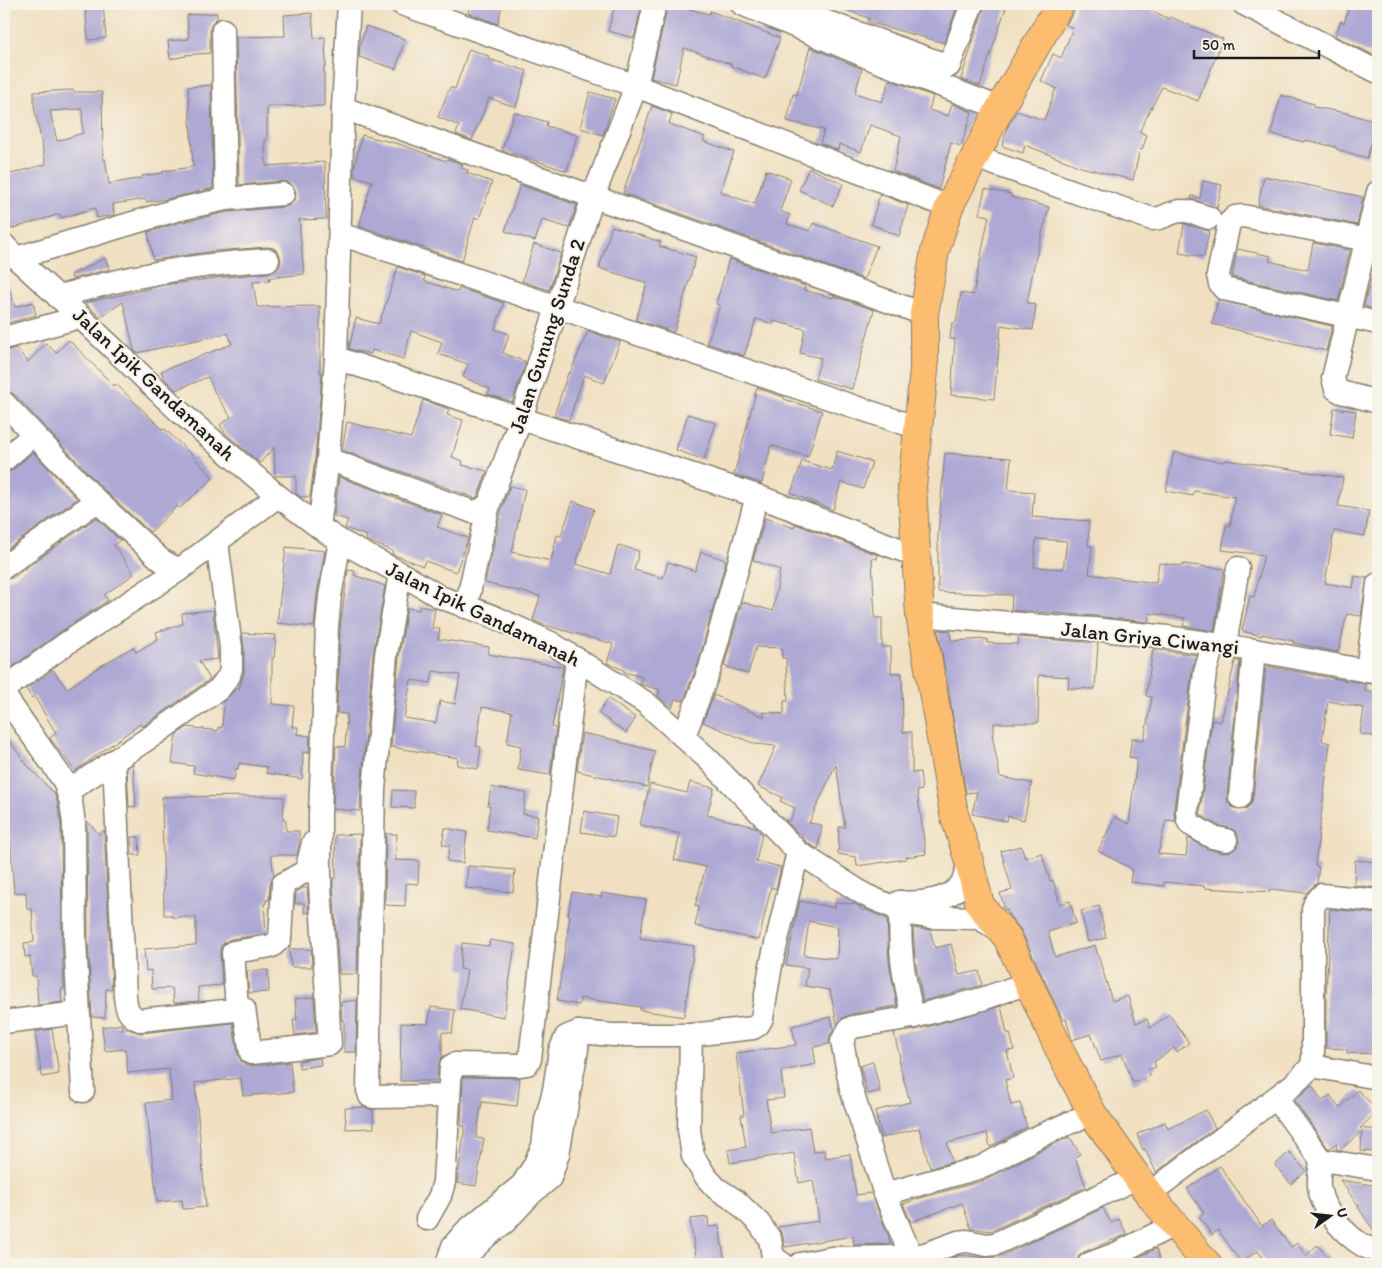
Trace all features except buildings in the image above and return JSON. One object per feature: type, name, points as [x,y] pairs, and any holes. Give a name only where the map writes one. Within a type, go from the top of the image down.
[{"type":"main road","points":[[1060,4],[1000,108],[949,207],[935,251],[924,314],[924,370],[912,487],[920,614],[954,814],[980,905],[1007,937],[1092,1113],[1143,1186],[1207,1264]]},
{"type":"street","points":[[319,527],[328,459],[336,358],[348,4]]},
{"type":"street","points":[[402,4],[636,86],[949,207]]},
{"type":"street","name":"Jalan Gunung Sunda 2","points":[[466,607],[489,504],[521,418],[594,197],[636,86],[654,4]]},
{"type":"street","points":[[742,4],[882,63],[1000,108]]},
{"type":"street","points":[[782,5],[949,66],[972,4]]},
{"type":"street","points":[[1244,4],[1378,72]]},
{"type":"street","points":[[223,30],[226,199]]},
{"type":"street","points":[[343,108],[924,314]]},
{"type":"street","points":[[975,157],[1152,219],[1160,219],[1178,211],[1190,212],[1209,218]]},
{"type":"street","points":[[1378,192],[1372,240],[1348,315],[1332,378],[1334,384],[1341,392],[1378,402]]},
{"type":"street","points":[[10,252],[226,199],[284,194]]},
{"type":"street","points":[[1372,240],[1243,216],[1235,217],[1229,223],[1218,276],[1220,284],[1224,289],[1378,323]]},
{"type":"street","points":[[340,234],[918,428]]},
{"type":"street","name":"Jalan Ipik Gandamanah","points":[[10,252],[181,413],[282,499],[319,527],[340,541],[440,597],[532,633],[577,659],[646,704],[684,736],[798,852],[865,895],[931,918],[979,918],[1007,937]]},
{"type":"street","points":[[58,296],[94,285],[172,270],[226,262],[268,260]]},
{"type":"street","points":[[4,338],[80,317]]},
{"type":"street","points":[[336,358],[757,496],[915,555]]},
{"type":"street","points":[[4,403],[97,501],[161,560],[179,570]]},
{"type":"street","points":[[4,460],[33,435]]},
{"type":"street","points":[[328,459],[472,512],[481,510],[489,504]]},
{"type":"street","points":[[684,736],[710,668],[757,496]]},
{"type":"street","points":[[4,688],[67,643],[179,570],[218,547],[282,499]]},
{"type":"street","points":[[4,567],[97,501]]},
{"type":"street","points":[[114,761],[124,996],[128,1012],[132,1017],[140,1020],[244,1009],[251,1053],[330,1044],[320,885],[320,814],[327,627],[330,596],[340,541]]},
{"type":"street","points":[[68,791],[219,689],[229,676],[231,648],[218,547]]},
{"type":"street","points":[[1226,840],[1212,837],[1190,824],[1187,811],[1205,673],[1219,645],[1238,568]]},
{"type":"street","points":[[400,573],[386,655],[374,790],[368,1092],[370,1096],[374,1097],[449,1096]]},
{"type":"street","points":[[1372,672],[1378,584]]},
{"type":"street","name":"Jalan Griya Ciwangi","points":[[920,614],[1094,629],[1219,645],[1372,672]]},
{"type":"street","points":[[1240,797],[1254,650]]},
{"type":"street","points":[[427,1219],[440,1196],[444,1182],[450,1069],[453,1065],[521,1065],[526,1064],[530,1059],[577,659]]},
{"type":"street","points":[[4,695],[64,781],[68,791],[74,824],[74,906],[83,1092]]},
{"type":"street","points":[[237,1009],[233,952],[272,946],[280,939],[283,884],[306,871],[320,814]]},
{"type":"street","points":[[464,1264],[468,1254],[488,1235],[506,1222],[532,1193],[542,1172],[546,1120],[554,1090],[560,1052],[566,1037],[578,1032],[613,1035],[691,1036],[753,1028],[758,1025],[762,1018],[771,965],[798,852]]},
{"type":"street","name":"Jalan Ipik Gandamanah","points":[[900,907],[933,900],[958,888],[963,883],[968,858]]},
{"type":"street","points":[[800,1264],[831,1258],[911,1256],[924,1254],[958,1242],[995,1244],[1143,1186],[1276,1098],[1294,1084],[1312,1062],[1313,909],[1315,903],[1322,895],[1378,900]]},
{"type":"street","points":[[900,907],[900,953],[913,1017]]},
{"type":"street","points":[[911,1256],[885,1194],[851,1089],[842,1041],[848,1029],[853,1027],[913,1017],[982,999],[1028,983]]},
{"type":"street","points":[[4,1022],[78,1013]]},
{"type":"street","points":[[691,1036],[689,1130],[693,1156],[706,1177],[716,1188],[736,1201],[759,1223],[770,1239],[773,1257],[783,1264]]},
{"type":"street","points":[[1312,1062],[1378,1065]]},
{"type":"street","points":[[1312,1062],[1378,1078]]},
{"type":"street","points":[[1276,1098],[1321,1160],[1320,1192],[1325,1206],[1356,1242],[1378,1252]]},
{"type":"street","points":[[885,1194],[982,1167],[1035,1138],[1092,1113]]},
{"type":"street","points":[[1321,1160],[1378,1169]]},
{"type":"street","points":[[447,1264],[453,1246],[466,1231],[522,1185],[542,1172]]},
{"type":"street","points":[[1089,1264],[1118,1253],[1174,1225]]}]
